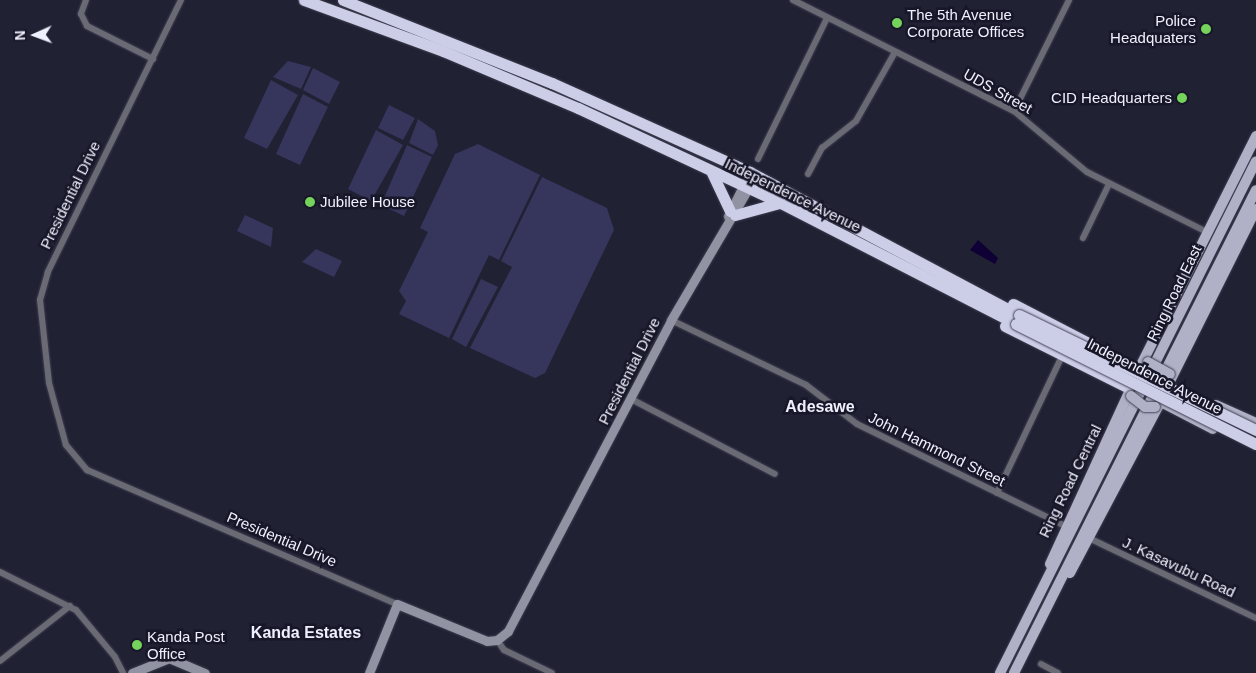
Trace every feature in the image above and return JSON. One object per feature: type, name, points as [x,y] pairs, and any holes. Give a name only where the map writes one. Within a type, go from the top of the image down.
[{"type":"highway","name":"Independence Avenue","points":[[304,0],[345,5],[552,83],[753,174],[942,282]]},
{"type":"highway","name":"Independence Avenue","points":[[345,5],[578,108],[712,173],[781,203],[1018,319],[1256,430]]},
{"type":"highway","points":[[712,173],[731,215],[781,203]]},
{"type":"highway","points":[[942,282],[965,306],[1063,354],[1129,392]]},
{"type":"highway","points":[[942,282],[977,285],[1142,364]]},
{"type":"highway","name":"Independence Avenue","points":[[1018,319],[1256,444]]},
{"type":"main road","name":"Ring Road East","points":[[1129,392],[1256,136]]},
{"type":"main road","name":"Ring Road East","points":[[1090,493],[1256,161]]},
{"type":"main road","name":"Ring Road East","points":[[1051,600],[1256,190]]},
{"type":"main road","points":[[1014,673],[1051,600],[1092,539],[1256,209]]},
{"type":"main road","name":"Independence Avenue","points":[[1142,364],[1256,423]]},
{"type":"main road","name":"Ring Road Central","points":[[1041,593],[1064,525],[1129,392]]},
{"type":"main road","name":"Independence Avenue","points":[[1129,392],[1146,407],[1159,405],[1256,450]]},
{"type":"main road","name":"Ring Road Central","points":[[1041,593],[1090,493]]},
{"type":"main road","points":[[1000,673],[1041,593]]},
{"type":"street","points":[[86,0],[81,14],[87,26],[153,58]]},
{"type":"street","name":"Presidential Drive","points":[[181,0],[48,272],[40,300],[49,383],[66,445],[88,470],[397,604],[483,639],[497,640],[508,631],[671,320],[753,174]]},
{"type":"street","name":"UDS Street","points":[[793,0],[1014,111],[1074,162],[1109,184],[1209,233]]},
{"type":"street","points":[[1014,111],[1069,0]]},
{"type":"street","points":[[758,159],[827,18]]},
{"type":"street","points":[[808,174],[822,148],[856,121],[895,52]]},
{"type":"street","points":[[1084,238],[1109,184]]},
{"type":"street","name":"John Hammond Street","points":[[671,320],[806,385],[858,424],[1064,525]]},
{"type":"street","points":[[997,493],[1063,354]]},
{"type":"street","points":[[631,399],[774,474]]},
{"type":"street","name":"J. Kasavubu Road","points":[[1092,539],[1256,618]]},
{"type":"street","points":[[0,572],[70,606],[95,631],[123,673]]},
{"type":"street","points":[[369,673],[397,604]]},
{"type":"street","points":[[0,661],[70,606]]},
{"type":"street","points":[[497,640],[504,650],[552,673]]},
{"type":"street","points":[[132,673],[169,658],[205,673]]},
{"type":"street","points":[[1041,664],[1058,673]]},
{"type":"shaded area","points":[[288,61],[311,67],[301,89],[273,77]]},
{"type":"shaded area","points":[[313,68],[340,82],[329,104],[303,90]]},
{"type":"shaded area","points":[[271,80],[298,95],[267,149],[244,138]]},
{"type":"shaded area","points":[[303,94],[328,107],[300,165],[276,154]]},
{"type":"shaded area","points":[[389,105],[415,118],[403,140],[378,128]]},
{"type":"shaded area","points":[[418,119],[435,131],[438,145],[433,155],[409,143]]},
{"type":"shaded area","points":[[376,130],[403,145],[371,201],[348,189]]},
{"type":"shaded area","points":[[478,144],[540,175],[499,260],[489,255],[449,338],[399,314],[406,301],[399,291],[428,232],[420,228],[455,154]]},
{"type":"shaded area","points":[[407,145],[432,157],[404,216],[381,205]]},
{"type":"shaded area","points":[[542,177],[607,208],[614,230],[545,373],[535,378],[470,348],[512,267],[501,261]]},
{"type":"shaded area","points":[[245,215],[273,228],[271,247],[237,231]]},
{"type":"shaded area","points":[[978,240],[998,258],[995,264],[970,250]]},
{"type":"shaded area","points":[[316,249],[342,261],[334,277],[302,262]]},
{"type":"shaded area","points":[[481,279],[498,287],[466,347],[452,339]]},
{"type":"place","name":"The 5th Avenue Corporate Offices","points":[[897,23]]},
{"type":"place","name":"Police Headquaters","points":[[1206,29]]},
{"type":"place","name":"CID Headquarters","points":[[1182,98]]},
{"type":"place","name":"Jubilee House","points":[[310,202]]},
{"type":"place","name":"Kanda Post Office","points":[[137,645]]},
{"type":"district","name":"Adesawe","points":[[820,407]]},
{"type":"district","name":"Kanda Estates","points":[[306,633]]}]
